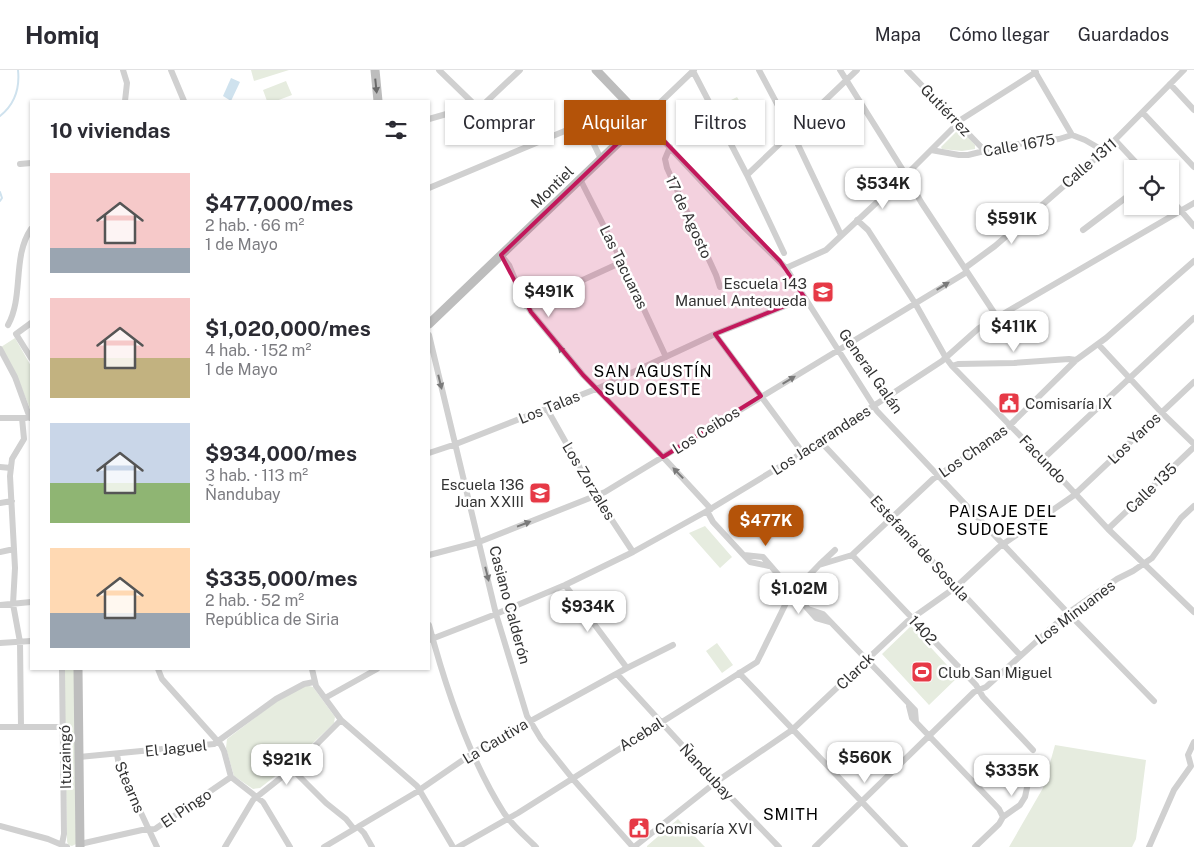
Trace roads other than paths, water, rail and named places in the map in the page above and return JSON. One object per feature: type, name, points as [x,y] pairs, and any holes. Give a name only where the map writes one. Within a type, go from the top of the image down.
[{"type":"street","points":[[123,70],[128,83],[125,100]]},
{"type":"street","points":[[171,70],[184,100]]},
{"type":"street","points":[[375,70],[378,100]]},
{"type":"street","points":[[439,70],[470,100]]},
{"type":"street","points":[[490,100],[520,70]]},
{"type":"street","name":"General Galán","points":[[596,70],[625,100]]},
{"type":"street","points":[[694,70],[784,253]]},
{"type":"street","name":"Montiel","points":[[663,100],[694,70]]},
{"type":"street","points":[[760,70],[775,100]]},
{"type":"street","points":[[840,70],[921,202],[997,317]]},
{"type":"street","points":[[826,100],[857,70]]},
{"type":"street","name":"Gutiérrez","points":[[907,70],[984,150]]},
{"type":"street","name":"Calle 1311","points":[[966,270],[1104,151],[1184,70]]},
{"type":"street","points":[[786,268],[821,253],[906,175],[958,123],[1035,71],[1072,135]]},
{"type":"street","points":[[1170,84],[1194,110]]},
{"type":"street","points":[[1143,112],[1194,167]]},
{"type":"street","points":[[430,119],[445,115]]},
{"type":"street","points":[[430,188],[579,125],[586,130],[601,159]]},
{"type":"street","name":"Calle 1675","points":[[932,150],[963,156],[1009,145],[1059,139],[1072,135],[1104,151]]},
{"type":"street","points":[[1115,140],[1134,160]]},
{"type":"street","name":"General Galán","points":[[666,143],[743,226],[786,268],[874,406],[1154,702]]},
{"type":"street","name":"Montiel","points":[[430,323],[616,145]]},
{"type":"street","points":[[747,175],[778,145]]},
{"type":"street","points":[[798,145],[841,235]]},
{"type":"street","name":"17 de Agosto","points":[[670,147],[665,159],[667,168],[720,287]]},
{"type":"street","points":[[20,164],[30,162]]},
{"type":"street","name":"Las Tacuaras","points":[[580,179],[622,262],[666,357]]},
{"type":"street","points":[[1083,230],[1124,199]]},
{"type":"street","name":"Los Jacarandaes","points":[[430,639],[496,614],[565,584],[632,552],[709,510],[803,453],[946,358],[974,332],[997,317],[1194,203]]},
{"type":"street","points":[[1179,207],[1194,226]]},
{"type":"street","name":"Facundo","points":[[857,220],[868,230],[915,303],[952,366],[1043,459],[1108,530],[1194,612]]},
{"type":"street","points":[[8,325],[18,291],[21,258],[30,231]]},
{"type":"street","points":[[501,255],[508,265],[526,306],[596,388],[663,457],[709,510],[713,522],[750,562],[770,567],[816,618],[830,622],[909,706],[910,716],[1003,816]]},
{"type":"street","name":"Los Chanas","points":[[793,591],[819,565],[852,555],[938,474],[1002,433],[1076,360],[1098,344],[1194,261]]},
{"type":"street","points":[[526,306],[622,262]]},
{"type":"street","name":"Los Ceibos","points":[[430,555],[479,542],[596,496],[663,457],[966,270]]},
{"type":"street","name":"Los Talas","points":[[430,452],[456,444],[547,409],[715,334],[805,298]]},
{"type":"street","points":[[1043,459],[1194,318]]},
{"type":"street","points":[[30,324],[16,334],[30,356]]},
{"type":"street","points":[[715,334],[803,453]]},
{"type":"street","name":"Casiano Calderón","points":[[430,339],[496,614],[529,721],[541,740],[572,778],[634,847]]},
{"type":"street","points":[[1098,344],[1194,446]]},
{"type":"street","points":[[0,350],[19,384],[30,415]]},
{"type":"street","points":[[952,366],[1076,360]]},
{"type":"street","name":"Los Yaros","points":[[1075,494],[1194,382]]},
{"type":"street","name":"Los Zorzales","points":[[547,409],[596,496],[632,552]]},
{"type":"street","points":[[0,418],[30,418]]},
{"type":"street","points":[[20,727],[20,642],[12,604],[14,549],[11,468],[13,456],[24,440],[22,418]]},
{"type":"street","name":"Estefanía de Sosula","points":[[820,441],[1020,655]]},
{"type":"street","name":"Calle 135","points":[[1108,530],[1194,446]]},
{"type":"street","points":[[0,467],[11,468]]},
{"type":"street","name":"Clarck","points":[[634,847],[716,782],[792,730],[912,618],[956,587],[1004,543],[1075,494]]},
{"type":"street","points":[[0,503],[12,501]]},
{"type":"street","name":"Los Minuanes","points":[[815,847],[974,692],[986,686],[1068,613],[1117,579],[1152,558],[1181,518],[1194,506]]},
{"type":"street","points":[[0,552],[14,549]]},
{"type":"street","points":[[819,565],[835,550]]},
{"type":"street","name":"1402","points":[[852,555],[1033,750]]},
{"type":"street","points":[[565,584],[627,668]]},
{"type":"street","name":"Acebal","points":[[458,847],[508,818],[760,659],[793,591]]},
{"type":"street","points":[[0,605],[30,602]]},
{"type":"street","points":[[430,639],[472,754],[508,818],[536,847]]},
{"type":"street","points":[[0,643],[30,642]]},
{"type":"street","name":"La Cautiva","points":[[324,847],[420,790],[472,754],[529,721],[673,645]]},
{"type":"street","name":"Ituzaingó","points":[[60,845],[64,834],[62,670]]},
{"type":"street","name":"Ituzaingó","points":[[78,670],[80,846]]},
{"type":"street","points":[[158,670],[160,677],[166,685],[218,742],[224,751],[231,777],[263,802],[290,847]]},
{"type":"street","points":[[312,670],[314,682],[341,720],[414,782],[453,847]]},
{"type":"street","points":[[325,698],[375,670]]},
{"type":"street","points":[[739,673],[905,847]]},
{"type":"street","name":"Ñandubay","points":[[617,674],[716,782],[780,847]]},
{"type":"street","name":"El Jaguel","points":[[79,757],[218,742],[276,699],[304,684],[314,682]]},
{"type":"street","points":[[225,847],[257,796],[292,769],[341,720]]},
{"type":"street","points":[[0,728],[62,727]]},
{"type":"street","points":[[1149,847],[1174,790],[1191,766],[1188,755],[1194,742]]},
{"type":"street","name":"Stearns","points":[[117,754],[120,766],[157,847]]},
{"type":"street","points":[[292,769],[326,803],[364,833],[372,847]]},
{"type":"street","name":"El Pingo","points":[[80,846],[155,829],[231,777]]},
{"type":"street","points":[[975,847],[999,824],[1003,816],[1022,802],[1028,783]]},
{"type":"street","points":[[0,826],[60,845]]},
{"type":"water","points":[[231,78],[240,82],[231,100],[223,96]]},
{"type":"waterway","points":[[0,116],[15,96],[18,84],[18,70]]},
{"type":"waterway","points":[[0,192],[2,198],[0,201]]},
{"type":"place","name":"Escuela 143 Manuel Antequeda","points":[[823,292]]},
{"type":"place","name":"Comisaría IX","points":[[1009,403]]},
{"type":"place","name":"Escuela 136 Juan XXIII","points":[[540,493]]},
{"type":"place","name":"Club San Miguel","points":[[922,672]]},
{"type":"place","name":"Comisaría XVI","points":[[639,828]]},
{"type":"district","name":"SAN AGUSTÍN SUD OESTE","points":[[653,380]]},
{"type":"district","name":"PAISAJE DEL SUDOESTE","points":[[1003,520]]},
{"type":"district","name":"SMITH","points":[[791,814]]}]
